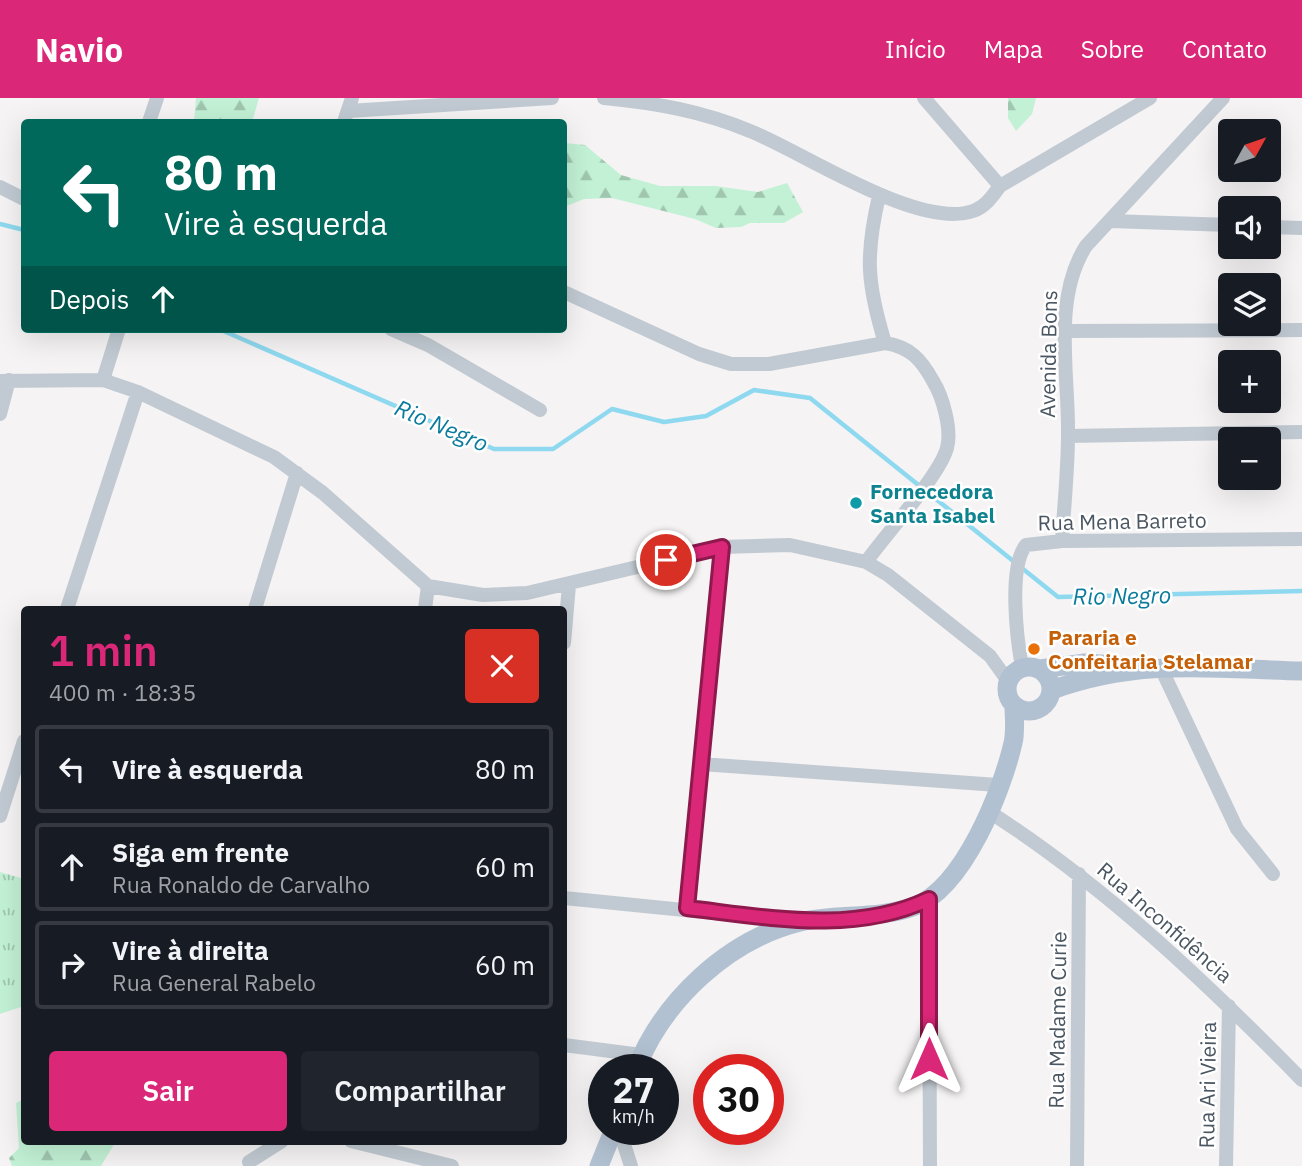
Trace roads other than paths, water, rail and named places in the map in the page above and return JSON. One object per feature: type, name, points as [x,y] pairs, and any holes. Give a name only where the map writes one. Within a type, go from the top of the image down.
[{"type":"main road","points":[[1022,672],[1085,663],[1109,663],[1132,669]]},
{"type":"main road","points":[[1052,690],[1132,669],[1160,666],[1302,671]]},
{"type":"main road","points":[[642,1054],[658,1025],[701,977],[737,950],[769,933],[802,922],[885,914],[929,899],[958,873],[988,811],[1014,741],[1039,709],[1048,702],[1052,690],[1051,682],[1022,672]]},
{"type":"main road","points":[[1022,672],[1009,699],[1014,706],[1030,712],[1039,709]]},
{"type":"main road","points":[[1014,706],[1014,741]]},
{"type":"main road","points":[[599,1166],[609,1145]]},
{"type":"street","points":[[349,111],[552,98]]},
{"type":"street","points":[[604,98],[660,103],[697,111],[761,135],[879,196],[936,211],[962,214],[975,211],[987,203],[1000,186],[1150,98]]},
{"type":"street","points":[[924,98],[1000,186]]},
{"type":"street","name":"Avenida Bons","points":[[1062,541],[1069,436],[1069,283],[1074,265],[1086,246],[1223,98]]},
{"type":"street","points":[[150,119],[155,99]]},
{"type":"street","points":[[0,187],[21,198]]},
{"type":"street","points":[[879,196],[867,258],[870,287],[885,343]]},
{"type":"street","points":[[1110,221],[1218,225]]},
{"type":"street","points":[[1281,227],[1302,228]]},
{"type":"street","points":[[567,293],[699,354],[731,363],[769,364],[885,343],[897,345],[921,359],[936,385],[948,431],[948,445],[931,477],[866,562]]},
{"type":"street","points":[[1067,331],[1302,330]]},
{"type":"street","points":[[103,380],[118,333]]},
{"type":"street","points":[[400,333],[428,345],[540,410]]},
{"type":"street","points":[[0,414],[5,380],[103,380],[138,392],[274,457],[297,473],[428,586],[482,595],[527,593],[722,547],[790,545],[866,562],[911,590],[989,656],[1022,672]]},
{"type":"street","points":[[69,606],[138,392]]},
{"type":"street","points":[[1069,436],[1302,432]]},
{"type":"street","points":[[256,606],[297,473]]},
{"type":"street","name":"Rua Mena Barreto","points":[[1022,672],[1016,619],[1017,581],[1020,558],[1026,545],[1062,541],[1302,539]]},
{"type":"street","points":[[687,908],[722,547]]},
{"type":"street","points":[[567,608],[569,585]]},
{"type":"street","points":[[425,606],[428,586]]},
{"type":"street","points":[[1160,666],[1237,829],[1273,874]]},
{"type":"street","points":[[0,816],[21,750]]},
{"type":"street","points":[[701,764],[998,785]]},
{"type":"street","name":"Rua Inconfidência","points":[[988,811],[1046,848],[1080,874],[1229,1006],[1302,1080]]},
{"type":"street","name":"Rua Madame Curie","points":[[1077,1166],[1080,874]]},
{"type":"street","points":[[567,898],[687,908],[802,922]]},
{"type":"street","points":[[929,899],[930,1166]]},
{"type":"street","name":"Rua Ari Vieira","points":[[1226,1166],[1229,1006]]},
{"type":"street","points":[[567,1046],[603,1054]]},
{"type":"street","points":[[249,1162],[276,1145]]},
{"type":"street","points":[[367,1145],[452,1166]]},
{"type":"street","points":[[622,1145],[631,1166]]},
{"type":"waterway","name":"Rio Negro","points":[[0,224],[21,229]]},
{"type":"waterway","name":"Rio Negro","points":[[228,333],[494,449],[553,449],[612,409],[664,422],[706,416],[754,390],[810,398],[1058,597],[1302,591]]},
{"type":"place","name":"Fornecedora Santa Isabel","points":[[856,503]]},
{"type":"place","name":"Pararia e Confeitaria Stelamar","points":[[1034,649]]}]
